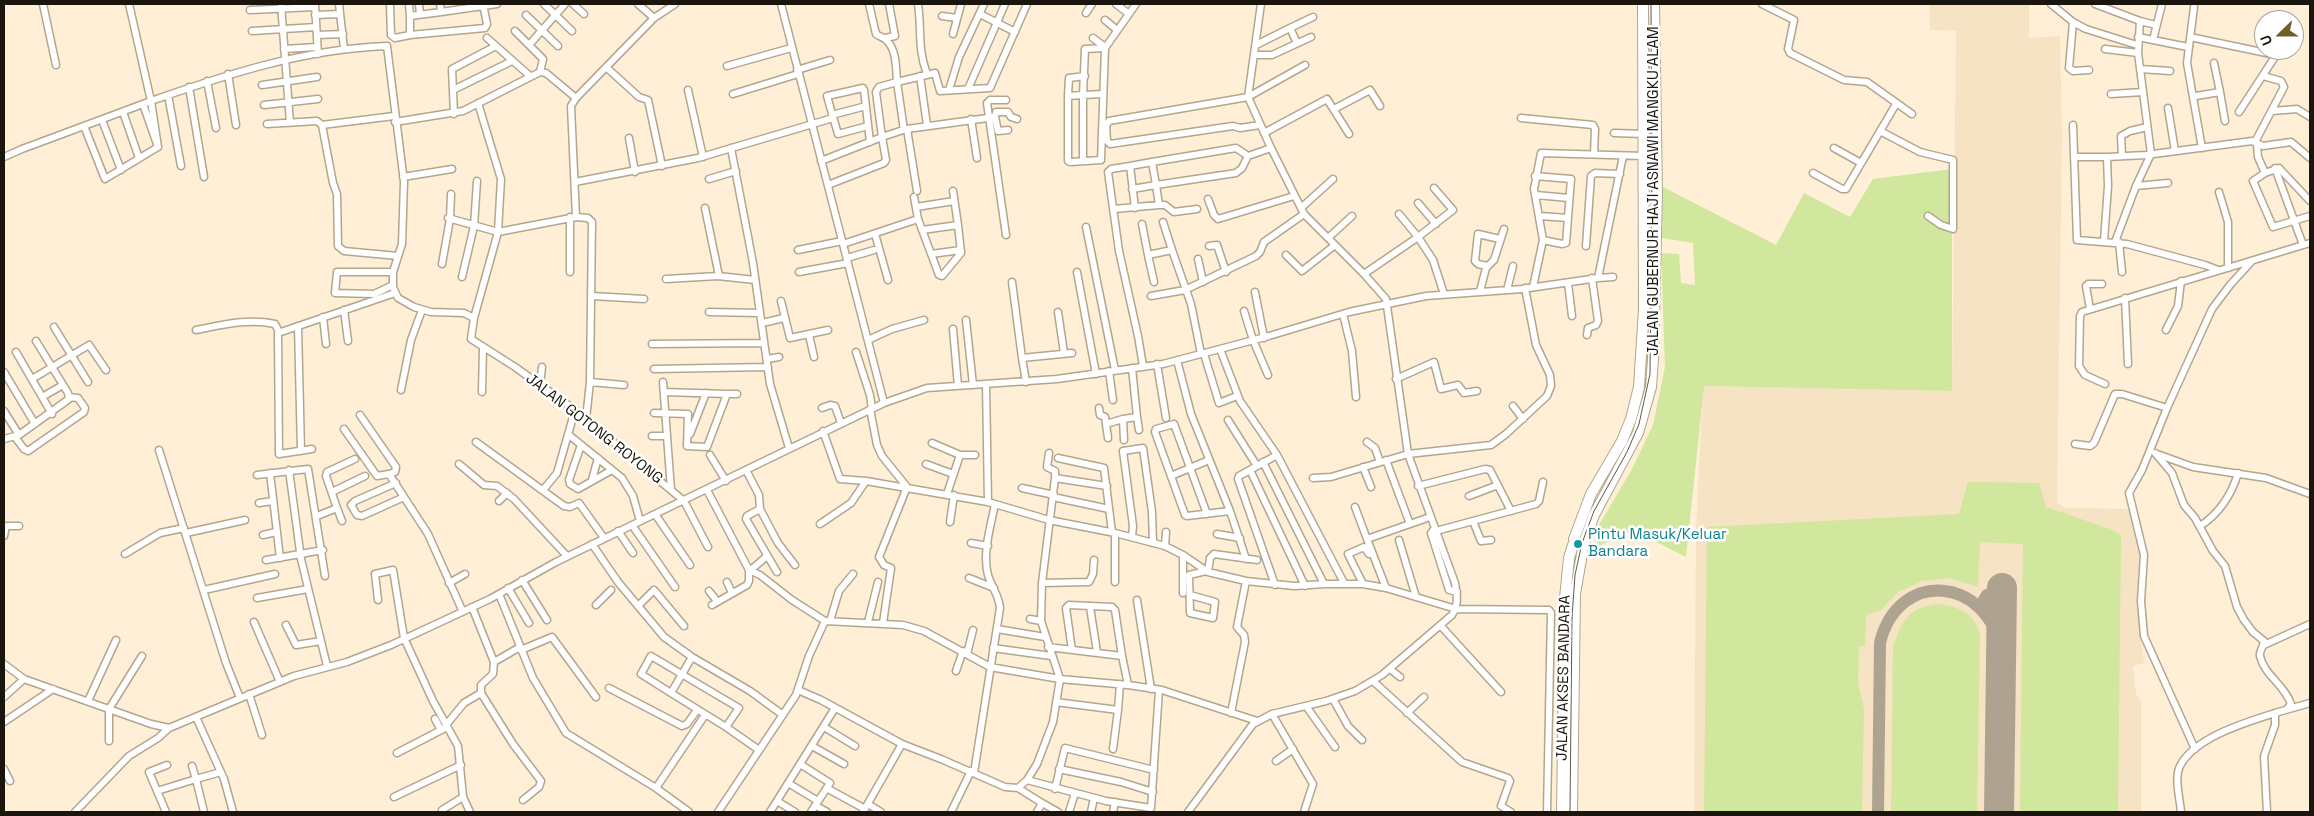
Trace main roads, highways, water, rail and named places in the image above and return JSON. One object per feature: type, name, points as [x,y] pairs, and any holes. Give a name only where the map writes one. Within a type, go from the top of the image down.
[{"type":"highway","name":"JALAN GUBERNUR HAJI ASNAWI MANGKU ALAM","points":[[1578,544],[1588,501],[1622,441],[1636,400],[1642,364],[1644,4]]},
{"type":"highway","name":"JALAN GUBERNUR HAJI ASNAWI MANGKU ALAM","points":[[1578,544],[1638,433],[1644,416],[1654,359],[1656,239],[1654,4]]},
{"type":"highway","points":[[1644,239],[1656,239]]},
{"type":"highway","name":"JALAN AKSES BANDARA","points":[[1562,812],[1564,609],[1569,558],[1578,544]]},
{"type":"highway","name":"JALAN AKSES BANDARA","points":[[1572,812],[1575,594],[1578,544]]},
{"type":"tram line","points":[[1570,812],[1572,617],[1575,575],[1582,543],[1594,511],[1627,452],[1639,424],[1650,374],[1652,201],[1651,4]]},
{"type":"place","name":"Pintu Masuk/Keluar Bandara","points":[[1578,544]]}]
